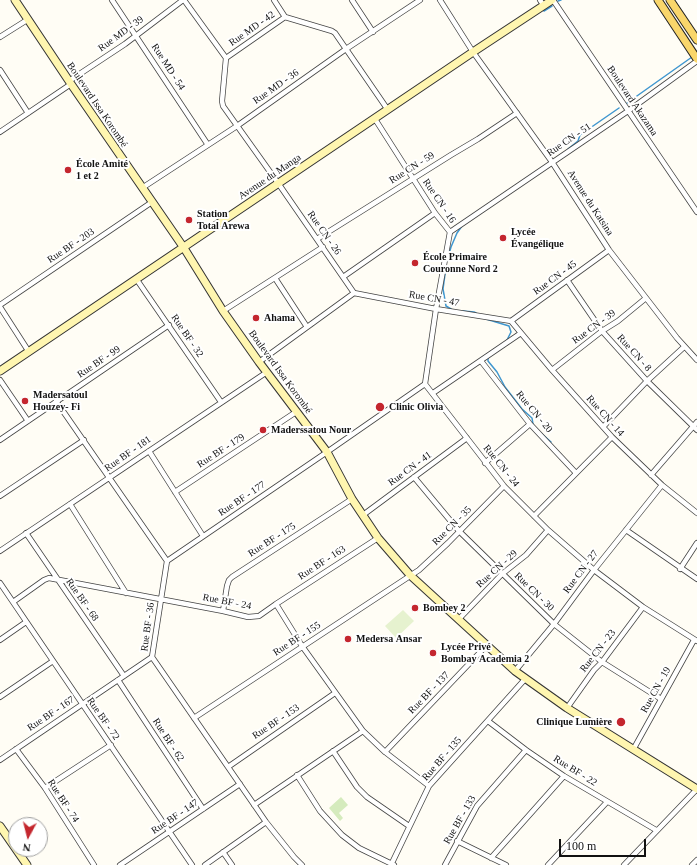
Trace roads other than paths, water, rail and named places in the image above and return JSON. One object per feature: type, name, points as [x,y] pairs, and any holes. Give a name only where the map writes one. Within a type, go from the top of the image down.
[{"type":"main road","points":[[658,0],[697,60]]},
{"type":"main road","points":[[670,0],[697,40]]},
{"type":"street","name":"Boulevard Issa Korombé","points":[[15,0],[27,20],[184,248],[223,311],[258,362],[327,452],[352,499],[378,538],[410,576],[516,671],[567,708],[697,789]]},
{"type":"street","name":"Rue MD - 54","points":[[112,0],[208,145]]},
{"type":"street","points":[[184,0],[226,58]]},
{"type":"street","name":"Rue MD - 39","points":[[0,132],[136,36],[184,0]]},
{"type":"street","points":[[274,0],[285,17]]},
{"type":"street","points":[[352,0],[373,32]]},
{"type":"street","name":"Rue MD - 36","points":[[142,188],[237,126],[346,49],[420,0]]},
{"type":"street","name":"Avenue du Katsina","points":[[440,0],[473,52],[552,162],[609,250],[684,347],[697,360]]},
{"type":"street","name":"Avenue du Manga","points":[[0,371],[375,119],[542,3],[552,0]]},
{"type":"street","name":"Boulevard Akazama","points":[[552,0],[697,212]]},
{"type":"street","name":"Rue MD - 42","points":[[278,183],[222,104],[226,58],[285,17],[334,32],[388,110]]},
{"type":"street","points":[[0,37],[27,20]]},
{"type":"street","name":"Rue CN - 51","points":[[450,232],[628,111],[697,60]]},
{"type":"street","points":[[0,70],[28,113]]},
{"type":"street","name":"Rue CN - 59","points":[[317,239],[478,139],[517,113]]},
{"type":"street","name":"Rue CN - 16","points":[[375,119],[435,213],[450,232]]},
{"type":"street","name":"Rue CN - 26","points":[[278,183],[354,294]]},
{"type":"street","name":"Rue BF - 203","points":[[0,306],[152,202]]},
{"type":"street","points":[[343,277],[435,213]]},
{"type":"street","points":[[425,384],[436,309],[450,232]]},
{"type":"street","points":[[223,311],[323,247]]},
{"type":"street","name":"Rue CN - 45","points":[[511,321],[609,250]]},
{"type":"street","points":[[275,278],[307,327]]},
{"type":"street","name":"Rue BF - 32","points":[[137,280],[221,402]]},
{"type":"street","name":"Rue CN - 8","points":[[567,280],[602,331],[647,381],[695,428]]},
{"type":"street","points":[[258,362],[354,294]]},
{"type":"street","name":"Rue CN - 47","points":[[354,294],[511,321]]},
{"type":"street","name":"Rue CN - 39","points":[[552,370],[602,331],[618,321],[646,298]]},
{"type":"street","points":[[0,306],[29,352]]},
{"type":"street","name":"Rue CN - 14","points":[[511,321],[552,370],[612,437],[650,475],[697,513]]},
{"type":"street","name":"Rue BF - 99","points":[[0,440],[169,325]]},
{"type":"street","points":[[433,393],[521,332]]},
{"type":"street","points":[[603,427],[647,381],[684,347]]},
{"type":"street","name":"Rue CN - 20","points":[[481,361],[530,424],[576,473]]},
{"type":"street","name":"Rue BF - 181","points":[[0,551],[267,372]]},
{"type":"street","points":[[0,380],[28,421]]},
{"type":"street","name":"Rue CN - 24","points":[[425,384],[504,486],[548,530],[594,570],[643,607],[695,641]]},
{"type":"street","name":"Rue BF - 177","points":[[167,560],[425,384]]},
{"type":"street","points":[[56,402],[167,560]]},
{"type":"street","name":"Rue BF - 179","points":[[175,492],[296,412]]},
{"type":"street","points":[[650,475],[695,428],[697,422]]},
{"type":"street","points":[[485,463],[530,424]]},
{"type":"street","points":[[534,516],[612,437]]},
{"type":"street","name":"Rue CN - 41","points":[[363,516],[467,438]]},
{"type":"street","points":[[0,496],[84,440]]},
{"type":"street","points":[[149,451],[203,536]]},
{"type":"street","name":"Rue CN - 30","points":[[414,477],[459,531],[554,624],[602,662],[661,699]]},
{"type":"street","name":"Rue CN - 27","points":[[516,671],[662,485]]},
{"type":"street","name":"Rue CN - 35","points":[[410,576],[427,563],[504,486]]},
{"type":"street","name":"Rue BF - 175","points":[[223,611],[227,586],[232,577],[352,499]]},
{"type":"street","points":[[70,504],[126,592]]},
{"type":"street","name":"Rue CN - 29","points":[[458,620],[502,574],[523,558],[548,530]]},
{"type":"street","points":[[626,530],[680,569],[697,579]]},
{"type":"street","name":"Rue BF - 68","points":[[26,533],[56,579],[124,676]]},
{"type":"street","name":"Rue BF - 163","points":[[276,604],[378,538]]},
{"type":"street","points":[[680,569],[697,543]]},
{"type":"street","name":"Rue BF - 36","points":[[167,560],[152,657],[266,822],[302,865]]},
{"type":"street","name":"Rue BF - 155","points":[[194,718],[410,576]]},
{"type":"street","name":"Rue BF - 24","points":[[13,602],[49,578],[254,617],[259,616],[276,604]]},
{"type":"street","name":"Rue BF - 72","points":[[0,583],[192,865]]},
{"type":"street","points":[[276,604],[302,646],[363,731],[385,752],[429,786]]},
{"type":"street","name":"Rue CN - 23","points":[[567,708],[594,670],[602,662],[643,607]]},
{"type":"street","points":[[0,640],[26,622]]},
{"type":"street","name":"Rue CN - 19","points":[[633,750],[695,641]]},
{"type":"street","name":"Rue BF - 137","points":[[385,752],[487,646]]},
{"type":"street","name":"Rue BF - 167","points":[[0,760],[152,657]]},
{"type":"street","points":[[0,697],[53,661]]},
{"type":"street","name":"Rue BF - 135","points":[[392,865],[429,786],[526,678]]},
{"type":"street","name":"Rue BF - 62","points":[[118,680],[203,810]]},
{"type":"street","name":"Rue BF - 153","points":[[228,767],[335,693]]},
{"type":"street","name":"Rue BF - 22","points":[[488,721],[526,750],[564,776],[656,830]]},
{"type":"street","points":[[254,805],[363,731]]},
{"type":"street","points":[[45,788],[110,745]]},
{"type":"street","name":"Rue BF - 74","points":[[16,749],[45,788],[94,865]]},
{"type":"street","name":"Rue BF - 133","points":[[445,865],[477,806],[526,750]]},
{"type":"street","points":[[333,751],[357,787],[366,797],[409,826]]},
{"type":"street","points":[[297,775],[320,811],[342,835],[359,848],[392,865]]},
{"type":"street","points":[[492,858],[564,776]]},
{"type":"street","name":"Rue BF - 147","points":[[120,865],[240,784]]},
{"type":"street","points":[[624,865],[697,789]]},
{"type":"street","points":[[548,865],[607,802]]},
{"type":"street","points":[[205,865],[266,822]]},
{"type":"street","points":[[0,826],[27,865]]},
{"type":"street","points":[[457,841],[506,865]]},
{"type":"street","points":[[223,852],[232,865]]},
{"type":"street","points":[[692,865],[697,860]]},
{"type":"waterway","points":[[544,11],[552,6]]},
{"type":"waterway","points":[[627,103],[692,57]]},
{"type":"waterway","points":[[568,149],[578,141],[580,135],[619,108]]},
{"type":"waterway","points":[[447,261],[451,247],[462,226]]},
{"type":"waterway","points":[[446,267],[443,289],[446,306],[451,309]]},
{"type":"waterway","points":[[463,311],[476,313]]},
{"type":"waterway","points":[[486,319],[509,326],[511,332],[507,340]]},
{"type":"waterway","points":[[488,358],[488,361],[497,372],[505,387],[522,409],[532,418],[533,424]]},
{"type":"waterway","points":[[541,433],[551,442]]},
{"type":"place","name":"École Amité 1 et 2","points":[[68,170]]},
{"type":"place","name":"Station Total Arewa","points":[[189,220]]},
{"type":"place","name":"Lycée Évangélique","points":[[503,238]]},
{"type":"place","name":"École Primaire Couronne Nord 2","points":[[415,263]]},
{"type":"place","name":"Ahama","points":[[256,318]]},
{"type":"place","name":"Madersatoul Houzey- Fi","points":[[25,401]]},
{"type":"place","name":"Clinic Olivia","points":[[380,407]]},
{"type":"place","name":"Maderssatou Nour","points":[[263,430]]},
{"type":"place","name":"Bombey 2","points":[[415,608]]},
{"type":"place","name":"Medersa Ansar","points":[[348,639]]},
{"type":"place","name":"Lycée Privé Bombay Academia 2","points":[[433,653]]},
{"type":"place","name":"Clinique Lumière","points":[[621,722]]}]
